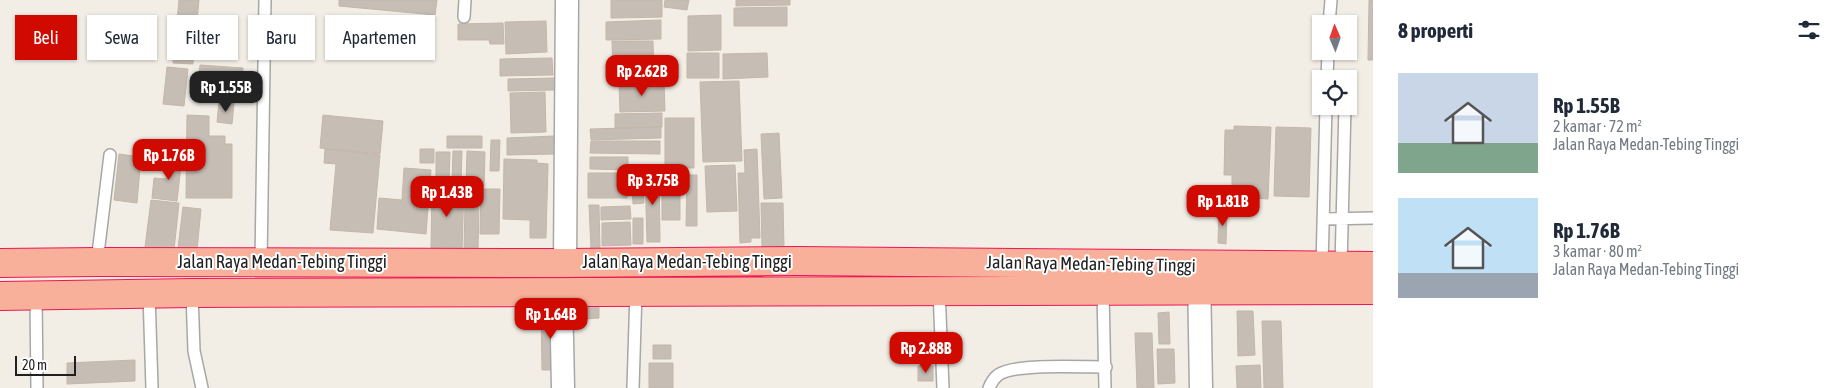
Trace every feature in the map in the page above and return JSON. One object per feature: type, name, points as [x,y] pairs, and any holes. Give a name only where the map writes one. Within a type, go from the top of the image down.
[{"type":"highway","name":"Jalan Raya Medan-Tebing Tinggi","points":[[0,263],[797,261],[1030,263],[1199,278],[1373,290]]},
{"type":"highway","points":[[1030,263],[1031,291]]},
{"type":"highway","name":"Jalan Raya Medan-Tebing Tinggi","points":[[0,296],[561,291],[1103,291],[1199,278],[1331,266],[1373,266]]},
{"type":"street","points":[[565,263],[567,0]]},
{"type":"street","points":[[1199,278],[1201,388]]},
{"type":"street","points":[[561,291],[563,388]]},
{"type":"lane","points":[[261,262],[265,0]]},
{"type":"lane","points":[[464,17],[465,0]]},
{"type":"lane","points":[[1330,15],[1331,0]]},
{"type":"lane","points":[[1326,115],[1323,219],[1331,266]]},
{"type":"lane","points":[[1331,266],[1342,218],[1345,115]]},
{"type":"lane","points":[[98,262],[110,155]]},
{"type":"lane","points":[[1323,219],[1373,218]]},
{"type":"lane","points":[[939,290],[943,388]]},
{"type":"lane","points":[[633,388],[636,291]]},
{"type":"lane","points":[[1103,291],[1105,388]]},
{"type":"lane","points":[[192,293],[194,351],[202,388]]},
{"type":"lane","points":[[149,294],[152,388]]},
{"type":"lane","points":[[36,296],[37,388]]},
{"type":"lane","points":[[989,388],[992,381],[999,374],[1021,368],[1106,367]]},
{"type":"building","points":[[179,0],[199,0],[198,15],[178,15]]},
{"type":"building","points":[[339,0],[437,0],[435,15],[339,6]]},
{"type":"building","points":[[611,0],[662,0],[662,17],[611,18]]},
{"type":"building","points":[[665,0],[689,0],[687,10],[664,7]]},
{"type":"building","points":[[736,0],[790,0],[790,5],[736,6]]},
{"type":"building","points":[[1369,0],[1373,0],[1373,60],[1368,60]]},
{"type":"building","points":[[787,7],[787,26],[734,26],[734,8]]},
{"type":"building","points":[[721,15],[721,50],[688,51],[688,16]]},
{"type":"building","points":[[661,20],[661,39],[606,40],[606,22]]},
{"type":"building","points":[[546,21],[547,52],[506,54],[505,22]]},
{"type":"building","points":[[503,23],[504,44],[490,44],[489,40],[458,40],[458,24]]},
{"type":"building","points":[[612,41],[653,41],[654,78],[613,79]]},
{"type":"building","points":[[687,53],[719,53],[719,78],[687,78]]},
{"type":"building","points":[[767,53],[768,77],[723,79],[723,54]]},
{"type":"building","points":[[552,58],[553,75],[500,76],[500,59]]},
{"type":"building","points":[[173,60],[193,60],[193,64],[173,63]]},
{"type":"building","points":[[200,65],[243,68],[240,102],[197,98]]},
{"type":"building","points":[[167,67],[188,69],[184,106],[163,104]]},
{"type":"building","points":[[555,78],[555,90],[508,91],[508,79]]},
{"type":"building","points":[[739,81],[742,161],[703,162],[700,82]]},
{"type":"building","points":[[664,82],[665,111],[620,112],[619,83]]},
{"type":"building","points":[[545,92],[546,132],[511,133],[510,93]]},
{"type":"building","points":[[219,102],[234,103],[232,124],[217,122]]},
{"type":"building","points":[[662,113],[662,127],[615,128],[615,114]]},
{"type":"building","points":[[187,115],[209,116],[209,136],[225,136],[225,144],[232,144],[232,198],[186,198]]},
{"type":"building","points":[[323,115],[383,121],[380,154],[320,148]]},
{"type":"building","points":[[665,118],[694,118],[694,168],[665,168]]},
{"type":"building","points":[[1234,126],[1271,127],[1268,199],[1232,197],[1232,175],[1224,175],[1225,130],[1234,130]]},
{"type":"building","points":[[661,127],[661,138],[591,140],[590,129]]},
{"type":"building","points":[[1276,127],[1311,128],[1309,197],[1274,196]]},
{"type":"building","points":[[779,133],[782,198],[764,199],[761,134]]},
{"type":"building","points":[[447,136],[482,136],[482,148],[447,148]]},
{"type":"building","points":[[554,136],[555,154],[507,155],[507,138]]},
{"type":"building","points":[[491,140],[500,140],[499,171],[490,171]]},
{"type":"building","points":[[591,141],[660,141],[660,154],[590,153]]},
{"type":"building","points":[[325,149],[380,155],[373,233],[330,230],[336,164],[324,163]]},
{"type":"building","points":[[420,149],[434,149],[434,163],[420,163]]},
{"type":"building","points":[[757,149],[760,238],[751,238],[751,242],[740,243],[738,173],[745,173],[744,150]]},
{"type":"building","points":[[453,151],[462,151],[461,182],[452,182]]},
{"type":"building","points":[[467,151],[485,152],[484,186],[466,186]]},
{"type":"building","points":[[436,152],[450,152],[449,180],[436,180]]},
{"type":"building","points":[[119,154],[141,157],[137,203],[114,200]]},
{"type":"building","points":[[170,154],[182,156],[177,201],[152,198],[154,178],[167,179]]},
{"type":"building","points":[[590,157],[628,157],[628,170],[590,169]]},
{"type":"building","points":[[504,159],[537,160],[537,163],[548,164],[546,238],[530,238],[530,220],[503,219]]},
{"type":"building","points":[[735,165],[737,211],[707,212],[705,166]]},
{"type":"building","points":[[404,168],[431,170],[426,234],[377,229],[379,198],[402,200]]},
{"type":"building","points":[[645,170],[659,170],[660,242],[647,242]]},
{"type":"building","points":[[588,173],[628,173],[627,198],[588,198]]},
{"type":"building","points":[[687,175],[697,175],[697,226],[686,226]]},
{"type":"building","points":[[432,185],[464,186],[462,250],[431,250]]},
{"type":"building","points":[[662,186],[680,186],[680,220],[662,220]]},
{"type":"building","points":[[632,187],[643,187],[644,203],[633,204]]},
{"type":"building","points":[[481,189],[500,189],[499,234],[480,234]]},
{"type":"building","points":[[151,200],[179,203],[174,250],[145,247]]},
{"type":"building","points":[[465,201],[479,202],[478,251],[464,251]]},
{"type":"building","points":[[761,203],[783,203],[784,247],[762,247]]},
{"type":"building","points":[[589,205],[599,205],[600,250],[591,250]]},
{"type":"building","points":[[630,206],[631,219],[601,220],[601,207]]},
{"type":"building","points":[[183,207],[201,209],[197,250],[178,248]]},
{"type":"building","points":[[1219,210],[1227,210],[1226,244],[1218,243]]},
{"type":"building","points":[[633,218],[643,218],[643,244],[633,244]]},
{"type":"building","points":[[630,222],[631,245],[602,246],[602,223]]},
{"type":"building","points":[[599,306],[599,318],[583,319],[582,307]]},
{"type":"building","points":[[541,310],[560,310],[561,370],[542,370]]},
{"type":"building","points":[[1237,311],[1253,311],[1255,355],[1238,356]]},
{"type":"building","points":[[1169,312],[1170,344],[1159,344],[1158,313]]},
{"type":"building","points":[[1262,321],[1281,321],[1283,388],[1264,388]]},
{"type":"building","points":[[1135,333],[1152,333],[1154,388],[1137,388]]},
{"type":"building","points":[[653,345],[671,345],[671,359],[653,359]]},
{"type":"building","points":[[1157,349],[1174,349],[1175,383],[1158,384]]},
{"type":"building","points":[[135,360],[135,381],[67,384],[67,363]]},
{"type":"building","points":[[649,363],[673,363],[673,388],[649,388]]},
{"type":"building","points":[[1260,365],[1261,388],[1237,388],[1236,366]]},
{"type":"building","points":[[918,366],[933,366],[933,381],[918,381]]}]
